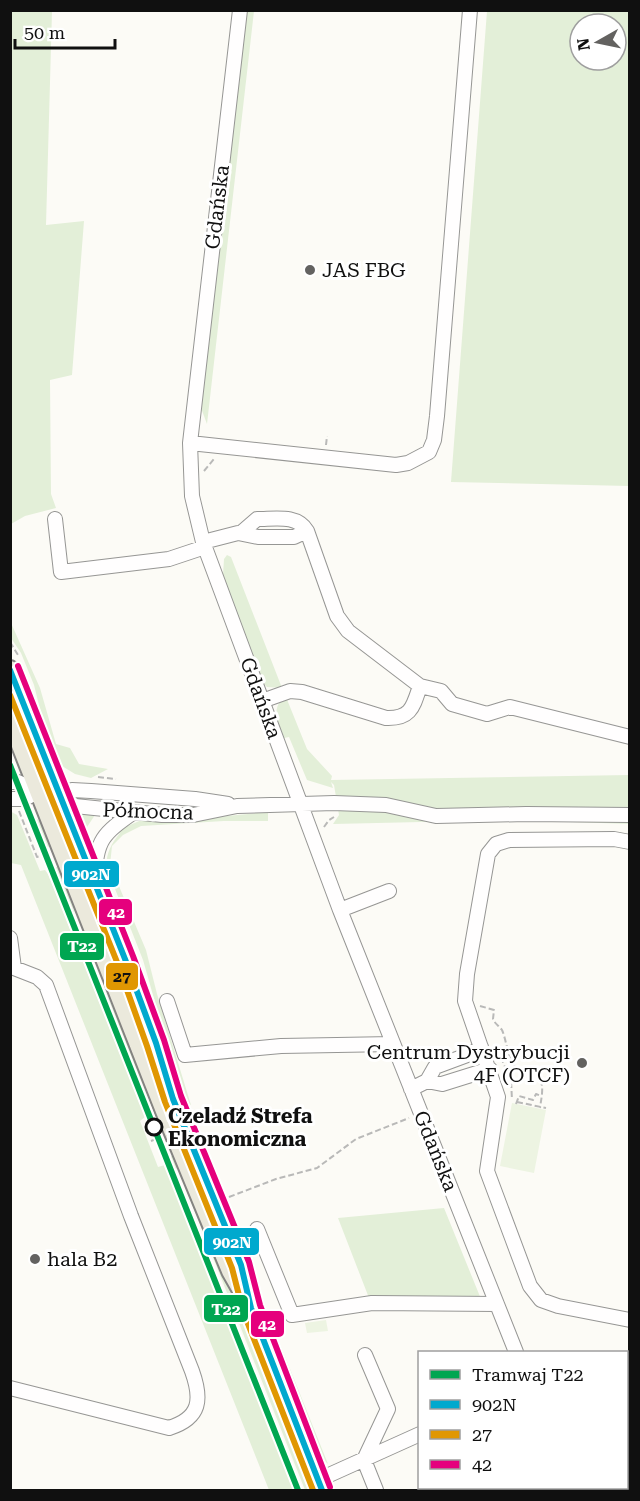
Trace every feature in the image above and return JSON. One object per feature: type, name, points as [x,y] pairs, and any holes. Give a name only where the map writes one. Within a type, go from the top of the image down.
[{"type":"main road","points":[[14,662],[61,796],[148,1022],[173,1099],[241,1265],[251,1308],[320,1485]]},
{"type":"main road","points":[[10,720],[230,1271],[251,1308]]},
{"type":"street","name":"Gdańska","points":[[240,10],[190,442],[192,496],[204,545],[340,910],[515,1351]]},
{"type":"street","points":[[190,442],[396,465],[408,463],[429,452],[434,440],[437,416],[471,10]]},
{"type":"street","points":[[55,519],[61,572],[169,559],[242,532],[258,537],[294,537],[307,531],[337,616],[348,631],[420,686],[441,691],[452,704],[487,714],[510,707],[630,737]]},
{"type":"street","points":[[262,701],[290,691],[302,692],[386,718],[399,718],[408,713],[414,704],[420,686]]},
{"type":"street","name":"Północna","points":[[10,782],[18,782],[38,792],[61,796],[75,806],[134,812],[193,815],[237,806],[300,804],[333,807],[386,805],[436,816],[630,815]]},
{"type":"street","name":"Północna","points":[[61,796],[72,790],[92,791],[195,799],[237,806]]},
{"type":"street","name":"Północna","points":[[12,804],[38,792]]},
{"type":"street","points":[[94,881],[96,851],[108,832],[134,812]]},
{"type":"street","points":[[630,842],[614,839],[509,840],[496,844],[488,854],[462,973],[465,1001],[488,1046],[490,1069],[498,1097],[487,1171],[530,1286],[541,1300],[558,1306],[630,1320]]},
{"type":"street","points":[[340,910],[389,891]]},
{"type":"street","points":[[10,938],[12,968],[37,976],[46,986],[131,1216],[192,1371],[198,1389],[198,1406],[182,1424],[169,1428],[10,1388]]},
{"type":"street","points":[[167,1001],[185,1054],[281,1046],[393,1044]]},
{"type":"street","points":[[411,1089],[427,1080],[435,1067],[488,1046]]},
{"type":"street","points":[[427,1080],[442,1084],[490,1069]]},
{"type":"street","points":[[257,1228],[292,1315],[372,1302],[497,1304]]},
{"type":"street","points":[[365,1355],[388,1409],[364,1460],[376,1491]]},
{"type":"street","points":[[320,1485],[364,1460],[418,1435]]},
{"type":"path","points":[[10,642],[14,662]]},
{"type":"path","points":[[12,804],[19,812],[25,826]]},
{"type":"path","points":[[474,1005],[494,1010],[493,1019],[502,1030],[509,1048],[509,1059],[519,1070],[533,1070],[537,1074],[543,1084],[540,1108]]},
{"type":"path","points":[[488,1046],[512,1080],[512,1103]]},
{"type":"path","points":[[542,1096],[536,1094],[533,1100],[519,1096],[516,1103],[546,1108]]},
{"type":"path","points":[[216,1203],[276,1179],[317,1168],[356,1139],[420,1114]]},
{"type":"green space","points":[[11,10],[52,11],[46,225],[84,221],[72,375],[50,380],[51,494],[56,508],[25,516],[11,524]]},
{"type":"green space","points":[[247,11],[254,11],[207,424],[201,408]]},
{"type":"green space","points":[[487,11],[629,11],[629,486],[451,482]]},
{"type":"green space","points":[[227,555],[231,557],[282,688],[267,687],[261,681],[223,575],[224,559]]},
{"type":"green space","points":[[11,623],[40,688],[56,744],[70,748],[79,764],[108,769],[91,778],[75,774],[62,766],[46,733],[34,685],[21,653],[11,638]]},
{"type":"green space","points":[[286,697],[307,749],[332,776],[331,780],[629,775],[629,824],[515,820],[333,824],[339,815],[334,785],[331,782],[333,788],[307,780],[289,737],[284,738],[277,711],[281,701]]},
{"type":"green space","points":[[10,811],[17,815],[40,871],[45,870],[48,874],[145,1117],[140,1121],[158,1167],[165,1165],[295,1490],[269,1490],[21,865],[11,863]]},
{"type":"green space","points":[[268,812],[268,821],[141,826],[123,835],[112,846],[110,865],[146,950],[191,1105],[186,1102],[173,1065],[143,960],[106,866],[107,856],[112,845],[120,833],[118,830],[144,819],[185,820]]},
{"type":"green space","points":[[32,815],[42,823],[54,845],[45,848]]},
{"type":"green space","points":[[78,815],[95,815],[83,833]]},
{"type":"green space","points":[[55,867],[59,867],[70,897],[75,928],[54,872]]},
{"type":"green space","points":[[92,967],[125,1037],[152,1110],[150,1112]]},
{"type":"green space","points":[[512,1103],[546,1110],[534,1173],[500,1166]]},
{"type":"green space","points":[[177,1154],[311,1490],[305,1490],[178,1169],[174,1168],[169,1157]]},
{"type":"green space","points":[[444,1208],[481,1299],[369,1298],[338,1218]]},
{"type":"green space","points":[[227,1211],[328,1464],[323,1459],[224,1212]]},
{"type":"green space","points":[[326,1320],[328,1331],[307,1333],[305,1323]]},
{"type":"tram line","name":"T22","points":[[10,765],[298,1490]]},
{"type":"transit line","name":"42","points":[[18,666],[133,956],[164,1040],[181,1096],[249,1262],[260,1305],[330,1487]]},
{"type":"transit line","name":"902N","points":[[10,670],[125,959],[156,1043],[173,1099],[241,1265],[251,1308],[322,1490]]},
{"type":"transit line","name":"27","points":[[10,695],[117,962],[165,1102],[232,1268],[243,1311],[313,1490]]},
{"type":"place","name":"JAS FBG","points":[[310,270]]},
{"type":"place","name":"Centrum Dystrybucji 4F (OTCF)","points":[[582,1063]]},
{"type":"place","name":"Czeladź Strefa Ekonomiczna","points":[[154,1127]]},
{"type":"place","name":"hala B2","points":[[35,1259]]}]
